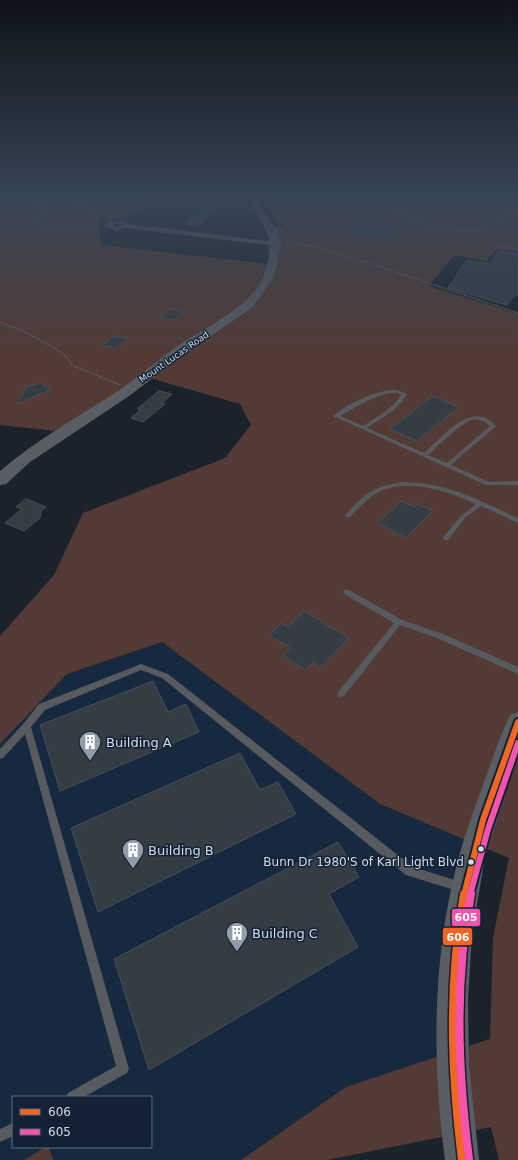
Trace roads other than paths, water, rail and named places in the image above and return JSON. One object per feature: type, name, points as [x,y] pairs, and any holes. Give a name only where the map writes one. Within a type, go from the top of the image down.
[{"type":"street","name":"Mount Lucas Road","points":[[0,480],[24,458],[124,393],[181,350],[241,312],[264,286],[277,251]]},
{"type":"street","points":[[462,1160],[456,1097],[453,1025],[458,936],[465,889],[482,824],[518,722]]},
{"type":"lane","points":[[363,428],[394,406],[404,394],[401,392],[393,391],[365,398],[336,416],[488,484],[518,483]]},
{"type":"lane","points":[[424,456],[468,419],[480,418],[489,421],[493,426],[447,466]]},
{"type":"lane","points":[[348,516],[369,496],[384,488],[414,483],[448,490],[518,521]]},
{"type":"lane","points":[[446,538],[463,518],[480,504]]},
{"type":"lane","points":[[347,592],[399,622],[440,636],[518,671]]},
{"type":"lane","points":[[341,694],[399,622]]},
{"type":"lane","points":[[0,755],[27,726],[42,707],[141,667],[165,676],[410,871],[465,889]]},
{"type":"lane","points":[[27,726],[123,1069],[74,1096]]},
{"type":"lane","points":[[0,1136],[12,1130]]},
{"type":"place","name":"Building A","points":[[90,762]]},
{"type":"place","name":"Bunn Dr 1980'S of Karl Light Blvd","points":[[471,862]]},
{"type":"place","name":"Building B","points":[[133,870]]},
{"type":"place","name":"Building C","points":[[237,952]]}]
